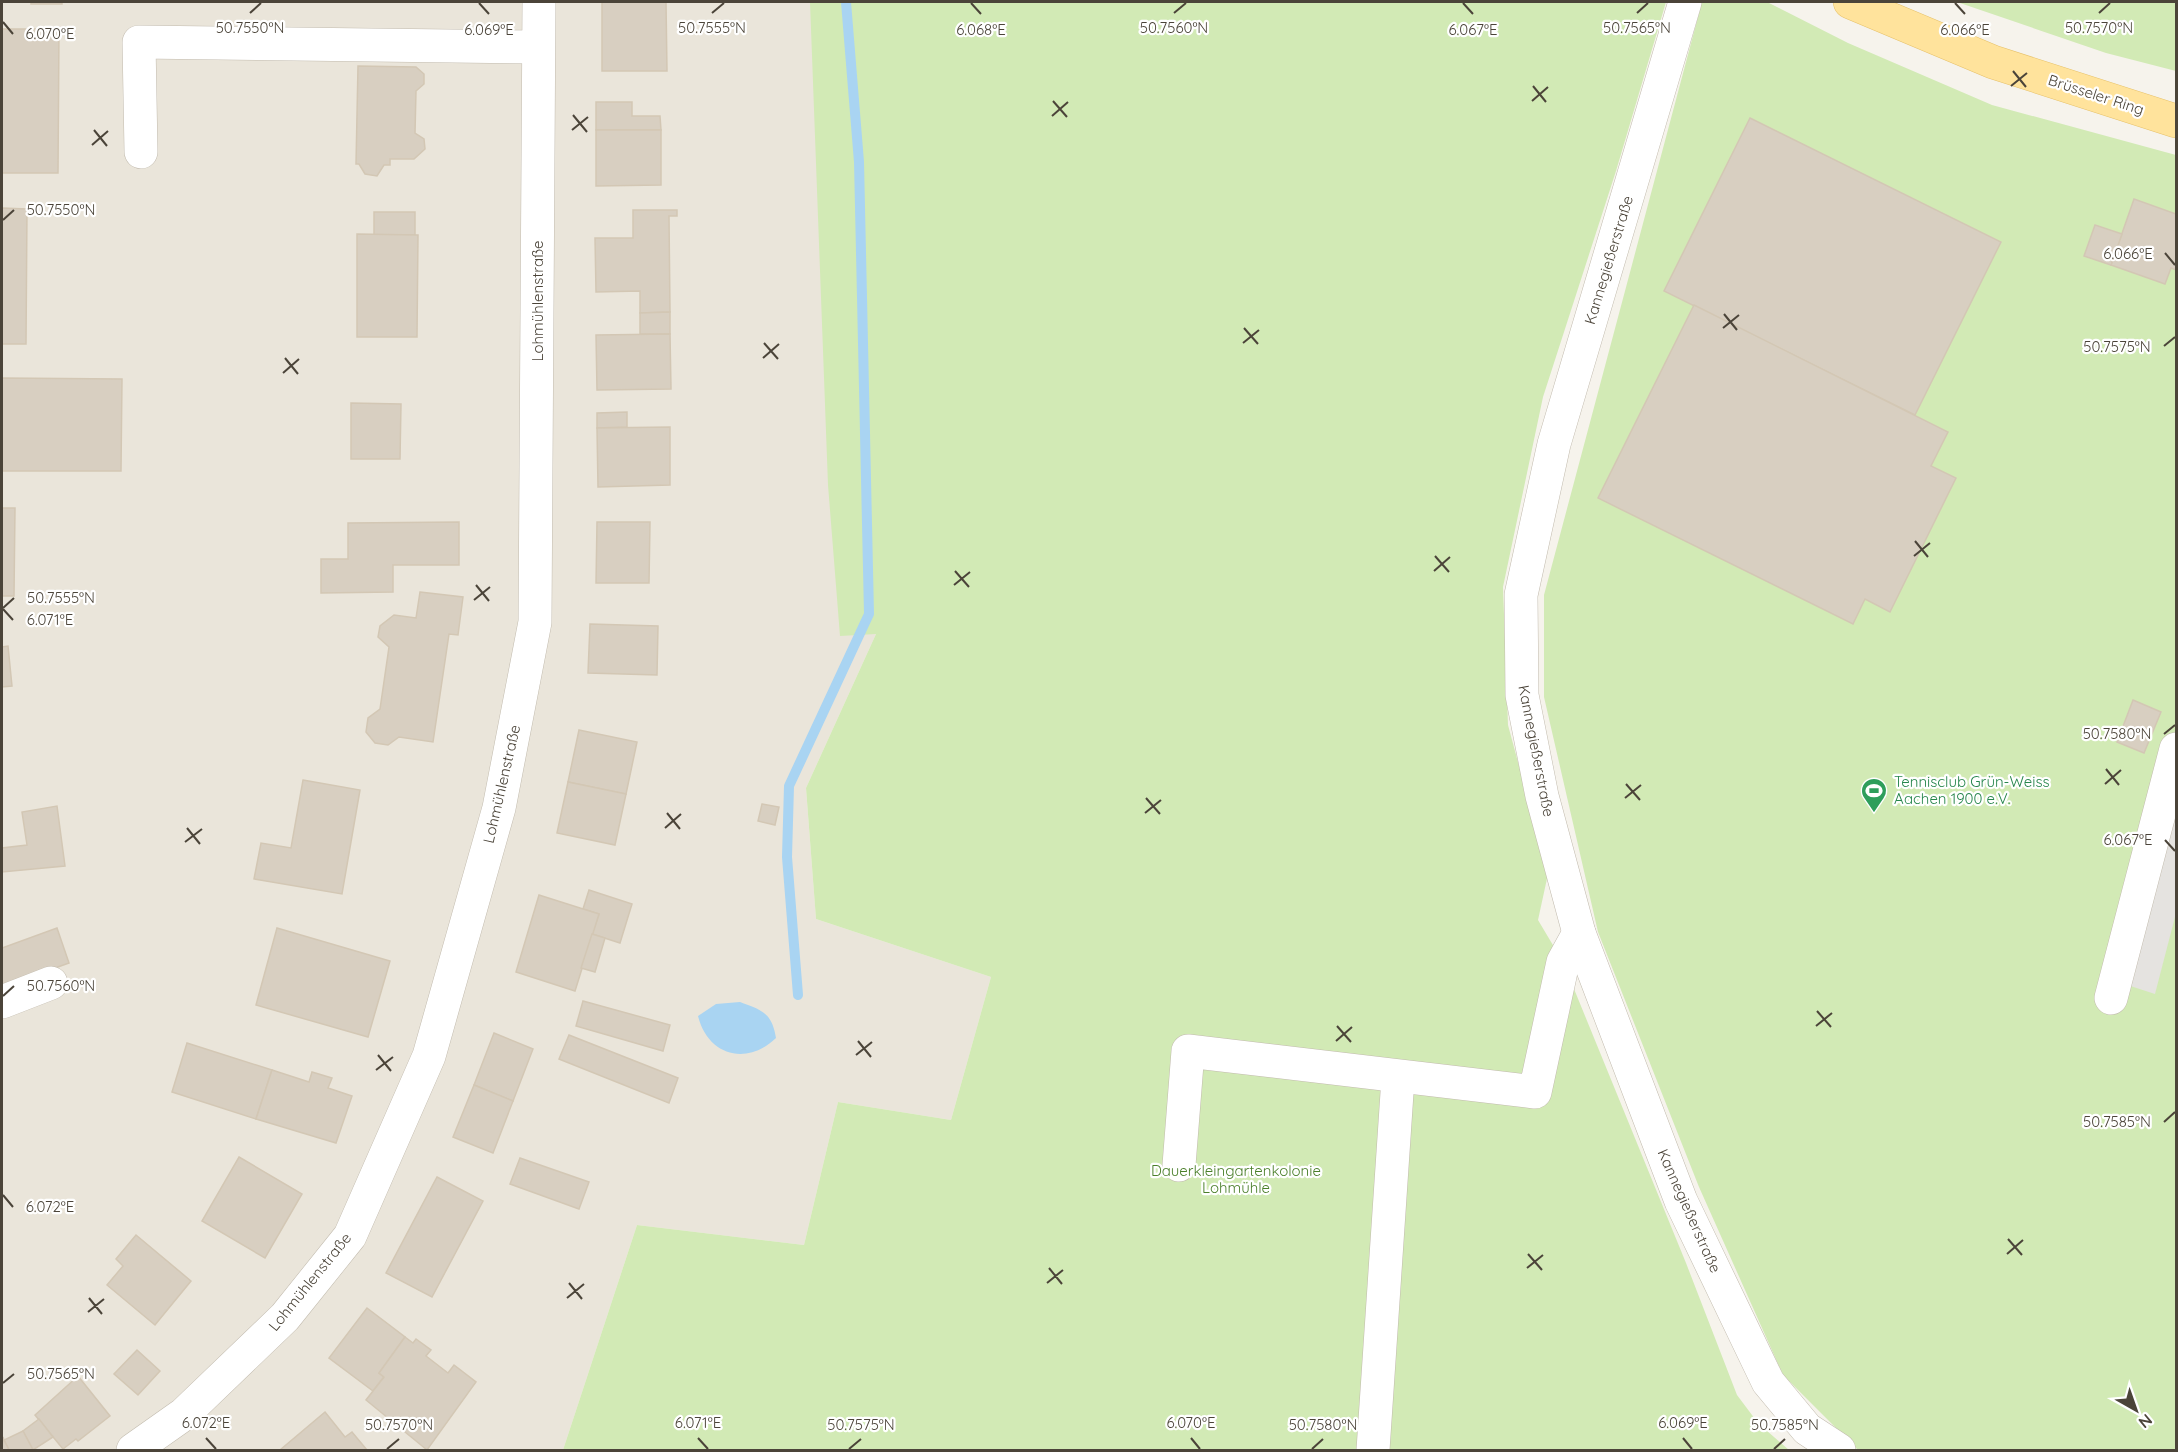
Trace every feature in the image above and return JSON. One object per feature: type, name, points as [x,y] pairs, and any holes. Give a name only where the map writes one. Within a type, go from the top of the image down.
[{"type":"main road","name":"Brüsseler Ring","points":[[1850,2],[1993,63],[2176,121]]},
{"type":"street","name":"Lohmühlenstraße","points":[[133,1450],[184,1414],[285,1317],[350,1236],[429,1056],[499,808],[535,622],[539,293],[537,47],[539,2]]},
{"type":"street","name":"Kannegießerstraße","points":[[1685,2],[1554,444],[1521,595],[1522,695],[1542,796],[1579,933],[1681,1201],[1768,1382],[1807,1429],[1839,1450]]},
{"type":"street","points":[[141,152],[139,42],[537,47]]},
{"type":"street","points":[[2111,998],[2176,749]]},
{"type":"street","points":[[1179,1165],[1188,1051],[1398,1078],[1534,1092],[1563,962],[1579,933]]},
{"type":"street","points":[[2,1002],[51,983]]},
{"type":"street","points":[[1373,1450],[1398,1078]]},
{"type":"shaded area","points":[[2,2],[883,2],[876,634],[806,788],[816,919],[991,977],[951,1120],[838,1102],[804,1245],[637,1225],[563,1450],[2,1450]]},
{"type":"shaded area","points":[[2176,749],[2176,913],[2155,994],[2115,981]]},
{"type":"green space","name":"Dauerkleingartenkolonie Lohmühle","points":[[810,2],[1666,2],[1616,171],[1543,397],[1503,587],[1508,725],[1548,874],[1538,920],[1563,962],[1686,1263],[1737,1395],[1758,1423],[1789,1450],[563,1450],[637,1225],[804,1245],[838,1102],[951,1120],[991,977],[816,919],[806,788],[876,634],[840,636],[828,485]]},
{"type":"green space","name":"Tennisclub Grün-Weiss Aachen 1900 e.V.","points":[[1702,2],[1767,2],[1848,43],[1992,105],[2176,155],[2176,1450],[1858,1450],[1783,1375],[1699,1187],[1598,932],[1544,697],[1544,595]]},
{"type":"green space","points":[[1957,2],[2176,2],[2176,71],[2106,53]]},
{"type":"water","points":[[740,1002],[754,1007],[769,1018],[776,1038],[765,1047],[741,1054],[719,1048],[703,1030],[698,1016],[716,1004]]},
{"type":"building","points":[[31,2],[62,2],[62,4],[31,4]]},
{"type":"building","points":[[602,2],[666,2],[667,71],[602,71]]},
{"type":"building","points":[[2,29],[59,29],[58,173],[2,173]]},
{"type":"building","points":[[358,66],[416,67],[424,74],[424,84],[416,91],[415,133],[424,139],[425,149],[414,159],[390,159],[390,165],[384,165],[377,176],[365,174],[359,164],[356,164]]},
{"type":"building","points":[[596,102],[632,102],[632,116],[660,116],[661,130],[596,130]]},
{"type":"building","points":[[1750,118],[2001,242],[1915,415],[1664,291]]},
{"type":"building","points":[[596,130],[661,130],[661,185],[596,186]]},
{"type":"building","points":[[2134,199],[2176,214],[2176,270],[2171,268],[2165,284],[2111,265]]},
{"type":"building","points":[[2,208],[27,209],[26,344],[2,344]]},
{"type":"building","points":[[633,210],[677,210],[677,216],[669,216],[670,312],[640,313],[640,291],[596,292],[595,238],[633,238]]},
{"type":"building","points":[[374,212],[415,212],[415,235],[374,235]]},
{"type":"building","points":[[2095,225],[2122,234],[2111,265],[2084,256]]},
{"type":"building","points":[[357,234],[418,235],[417,337],[357,337]]},
{"type":"building","points":[[1694,305],[1948,432],[1931,466],[1956,478],[1890,612],[1865,599],[1853,624],[1598,498]]},
{"type":"building","points":[[670,312],[670,334],[640,334],[640,313]]},
{"type":"building","points":[[670,334],[671,389],[597,390],[596,335]]},
{"type":"building","points":[[2,378],[122,379],[121,471],[2,471]]},
{"type":"building","points":[[351,403],[401,404],[400,459],[351,459]]},
{"type":"building","points":[[627,412],[627,427],[597,428],[597,413]]},
{"type":"building","points":[[670,427],[670,485],[598,487],[597,428]]},
{"type":"building","points":[[2,508],[15,508],[14,596],[2,596]]},
{"type":"building","points":[[459,522],[459,565],[393,565],[393,592],[321,593],[321,559],[348,559],[348,523]]},
{"type":"building","points":[[597,522],[650,522],[649,583],[596,583]]},
{"type":"building","points":[[420,592],[463,597],[458,635],[449,634],[433,742],[399,737],[388,745],[375,743],[366,732],[368,718],[380,709],[389,647],[378,637],[380,626],[394,615],[416,618]]},
{"type":"building","points":[[590,624],[658,626],[657,675],[588,673]]},
{"type":"building","points":[[8,646],[12,686],[2,687],[2,647]]},
{"type":"building","points":[[2133,700],[2161,712],[2144,753],[2117,742]]},
{"type":"building","points":[[579,730],[637,742],[626,794],[568,782]]},
{"type":"building","points":[[303,780],[360,790],[342,894],[254,879],[261,843],[291,848]]},
{"type":"building","points":[[568,782],[626,794],[615,845],[557,833]]},
{"type":"building","points":[[762,804],[779,807],[775,825],[758,821]]},
{"type":"building","points":[[57,806],[65,866],[2,872],[2,848],[27,845],[22,812]]},
{"type":"building","points":[[589,890],[632,904],[620,943],[592,934],[599,914],[583,909]]},
{"type":"building","points":[[539,895],[599,914],[575,991],[516,972]]},
{"type":"building","points":[[57,928],[69,963],[2,987],[2,948]]},
{"type":"building","points":[[277,928],[390,961],[368,1037],[256,1005]]},
{"type":"building","points":[[592,934],[605,938],[595,972],[581,968]]},
{"type":"building","points":[[583,1001],[670,1025],[663,1051],[576,1026]]},
{"type":"building","points":[[494,1033],[533,1049],[513,1101],[474,1085]]},
{"type":"building","points":[[569,1035],[678,1078],[669,1103],[559,1059]]},
{"type":"building","points":[[187,1043],[272,1070],[256,1119],[172,1092]]},
{"type":"building","points":[[272,1070],[309,1082],[312,1072],[332,1078],[328,1088],[352,1096],[336,1143],[256,1119]]},
{"type":"building","points":[[474,1085],[513,1101],[493,1153],[453,1137]]},
{"type":"building","points":[[239,1157],[302,1194],[265,1258],[202,1221]]},
{"type":"building","points":[[520,1158],[589,1182],[579,1209],[510,1184]]},
{"type":"building","points":[[437,1177],[483,1201],[432,1297],[386,1273]]},
{"type":"building","points":[[136,1235],[191,1281],[155,1325],[107,1285],[123,1266],[116,1259]]},
{"type":"building","points":[[367,1308],[405,1337],[379,1373],[384,1377],[373,1391],[329,1358]]},
{"type":"building","points":[[405,1337],[413,1343],[416,1339],[431,1350],[426,1356],[448,1373],[454,1365],[476,1382],[427,1450],[366,1400],[384,1377],[379,1373]]},
{"type":"building","points":[[137,1350],[160,1371],[138,1395],[114,1374]]},
{"type":"building","points":[[78,1376],[110,1416],[78,1441],[76,1439],[63,1449],[35,1415]]},
{"type":"building","points":[[325,1412],[345,1437],[352,1432],[367,1450],[280,1450]]},
{"type":"building","points":[[39,1419],[53,1437],[33,1450],[23,1431]]},
{"type":"building","points":[[23,1431],[33,1450],[9,1450],[4,1440]]},
{"type":"building","points":[[3,1437],[4,1440],[9,1450],[2,1450]]},
{"type":"waterway","points":[[798,995],[787,857],[789,786],[869,614],[859,162],[846,2]]},
{"type":"place","name":"Tennisclub Grün-Weiss Aachen 1900 e.V.","points":[[1874,814]]}]
